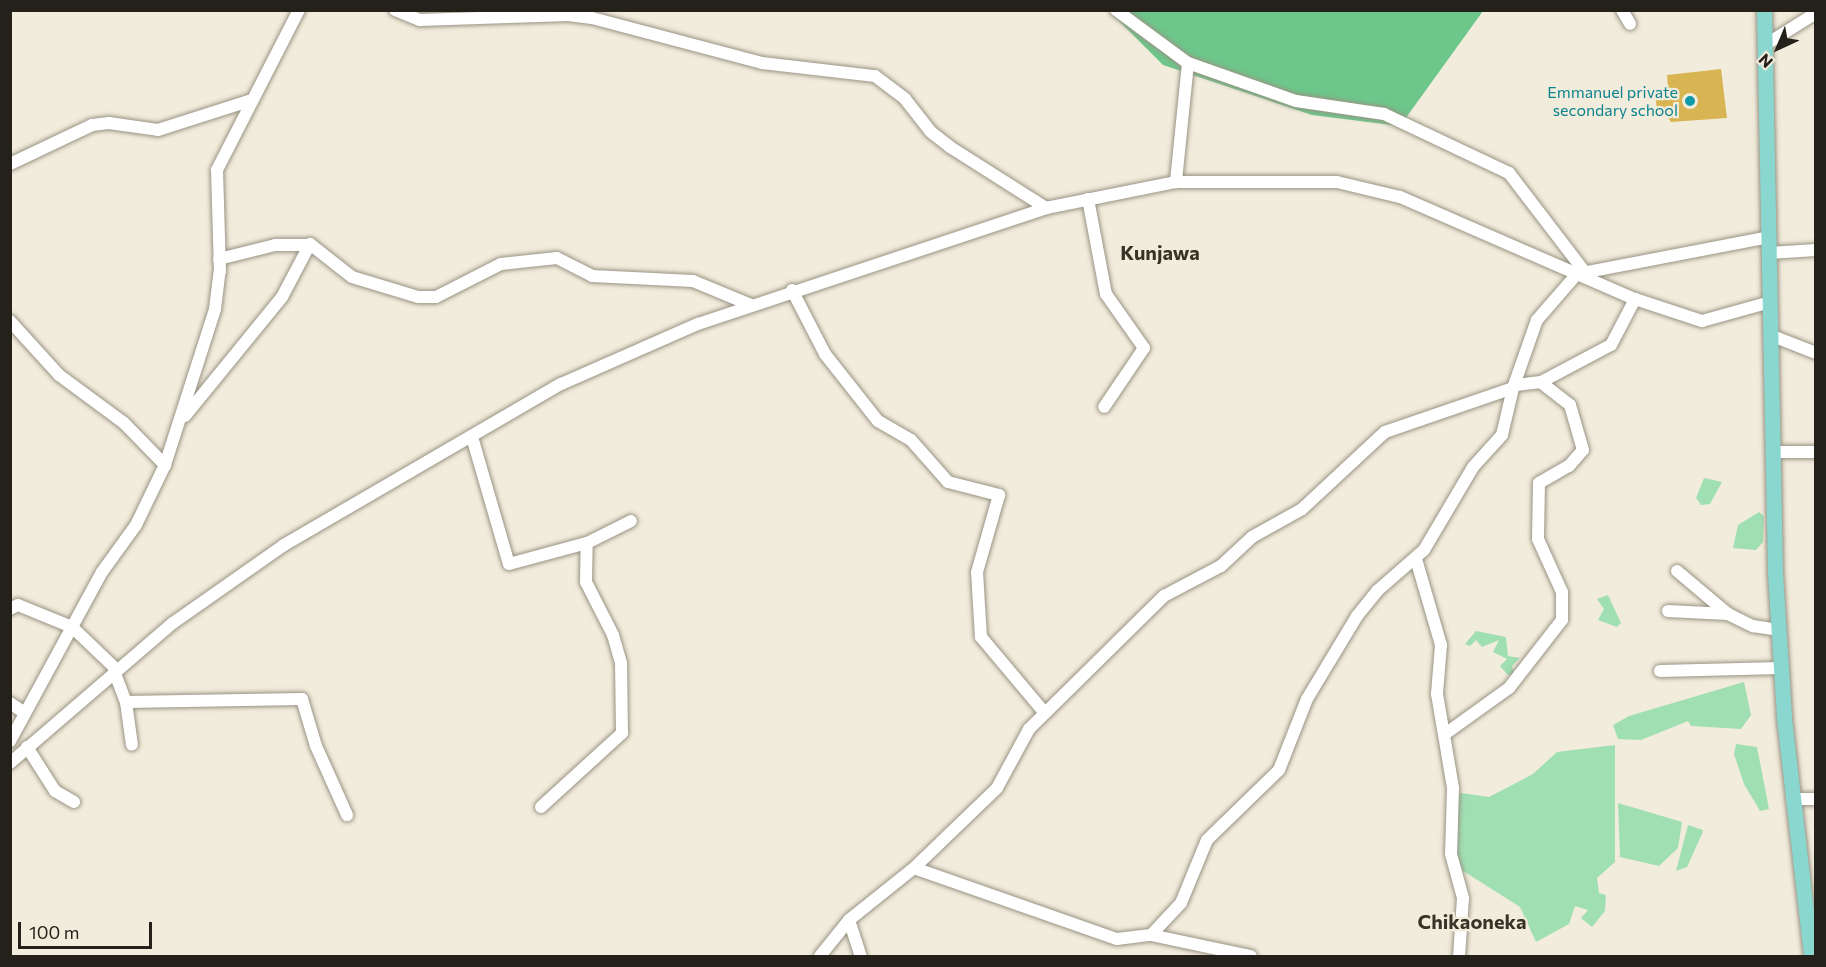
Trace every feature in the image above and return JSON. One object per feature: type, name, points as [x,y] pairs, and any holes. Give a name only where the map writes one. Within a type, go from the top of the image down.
[{"type":"main road","points":[[1764,10],[1772,452],[1778,630],[1792,799],[1811,957]]},
{"type":"street","points":[[10,741],[102,572],[136,525],[165,465],[215,309],[219,260],[217,170],[249,100],[273,66],[299,10]]},
{"type":"street","points":[[395,10],[411,20],[584,17],[762,63],[875,76],[905,99],[920,120],[950,147],[1046,208]]},
{"type":"street","points":[[1116,10],[1188,63],[1296,101],[1384,114],[1509,173],[1580,272]]},
{"type":"street","points":[[1622,10],[1630,24]]},
{"type":"street","points":[[1765,45],[1815,12]]},
{"type":"street","points":[[1176,182],[1188,63]]},
{"type":"street","points":[[10,164],[92,125],[109,123],[158,130],[249,100]]},
{"type":"street","points":[[10,763],[115,670],[284,545],[561,384],[792,290],[1046,208],[1176,182],[1311,179],[1368,189],[1434,210],[1580,272],[1635,299],[1705,322],[1770,302]]},
{"type":"street","points":[[1088,199],[1106,294],[1144,348],[1104,407]]},
{"type":"street","points":[[1151,935],[1181,903],[1204,844],[1279,770],[1311,690],[1357,616],[1377,591],[1416,559],[1448,516],[1473,467],[1502,435],[1537,320],[1580,272],[1769,237]]},
{"type":"street","points":[[219,260],[275,245],[307,245],[322,250],[352,277],[418,297],[436,297],[507,263],[556,258],[592,276],[693,281],[752,305]]},
{"type":"street","points":[[180,422],[282,297],[307,245]]},
{"type":"street","points":[[1769,253],[1815,250]]},
{"type":"street","points":[[792,290],[825,354],[878,421],[911,440],[948,482],[999,495],[977,572],[981,637],[1044,712]]},
{"type":"street","points":[[819,957],[849,920],[914,868],[997,788],[1012,754],[1044,712],[1164,596],[1221,566],[1252,537],[1302,509],[1385,432],[1515,387],[1541,382],[1611,345],[1635,299]]},
{"type":"street","points":[[10,321],[59,375],[124,423],[165,465]]},
{"type":"street","points":[[1770,335],[1815,353]]},
{"type":"street","points":[[1445,734],[1509,688],[1562,620],[1562,592],[1538,539],[1539,485],[1577,460],[1582,441],[1566,398],[1541,382]]},
{"type":"street","points":[[472,437],[509,564],[587,543],[631,520]]},
{"type":"street","points":[[1772,452],[1815,452]]},
{"type":"street","points":[[541,807],[622,733],[621,663],[613,635],[586,582],[587,543]]},
{"type":"street","points":[[1416,559],[1441,645],[1437,694],[1453,788],[1451,854],[1463,897],[1460,957]]},
{"type":"street","points":[[1677,571],[1728,614],[1753,626],[1778,630]]},
{"type":"street","points":[[13,606],[72,627],[115,670],[126,702],[132,745]]},
{"type":"street","points":[[1668,611],[1728,614]]},
{"type":"street","points":[[1660,671],[1781,668]]},
{"type":"street","points":[[126,702],[249,703],[300,698],[346,815]]},
{"type":"street","points":[[10,703],[24,713]]},
{"type":"street","points":[[27,747],[55,791],[74,801]]},
{"type":"street","points":[[1792,799],[1815,799]]},
{"type":"street","points":[[914,868],[1117,939],[1151,935],[1251,957]]},
{"type":"street","points":[[849,920],[861,957]]},
{"type":"green space","points":[[1109,11],[1483,11],[1400,126],[1312,115],[1163,65]]},
{"type":"green space","points":[[1704,478],[1722,482],[1710,504],[1701,505],[1696,498]]},
{"type":"green space","points":[[1759,512],[1764,516],[1763,542],[1756,550],[1733,548],[1738,525]]},
{"type":"green space","points":[[1608,595],[1621,623],[1617,627],[1598,620],[1604,609],[1597,599]]},
{"type":"green space","points":[[1476,631],[1506,637],[1508,656],[1520,658],[1512,666],[1514,673],[1508,675],[1500,666],[1507,659],[1493,652],[1499,640],[1482,647],[1476,640],[1470,646],[1465,644]]},
{"type":"green space","points":[[1744,682],[1751,715],[1741,729],[1691,726],[1688,721],[1641,740],[1618,739],[1613,725],[1629,716]]},
{"type":"green space","points":[[1736,744],[1757,747],[1769,809],[1760,811],[1744,784],[1734,754]]},
{"type":"green space","points":[[1615,745],[1615,862],[1597,878],[1599,893],[1606,895],[1605,911],[1592,927],[1581,918],[1588,910],[1575,906],[1569,924],[1536,942],[1520,907],[1460,869],[1454,850],[1454,801],[1461,793],[1489,797],[1533,774],[1557,752]]},
{"type":"green space","points":[[1618,803],[1682,822],[1678,848],[1659,866],[1620,857]]},
{"type":"green space","points":[[1688,825],[1703,830],[1702,834],[1687,867],[1676,871]]},
{"type":"building","name":"Emmanuel private secondary school","points":[[1721,69],[1727,118],[1671,122],[1663,111],[1657,111],[1655,91],[1668,90],[1667,75]]},
{"type":"place","name":"Emmanuel private secondary school","points":[[1690,101]]},
{"type":"district","name":"Kunjawa","points":[[1160,252]]},
{"type":"district","name":"Chikaoneka","points":[[1472,921]]}]
